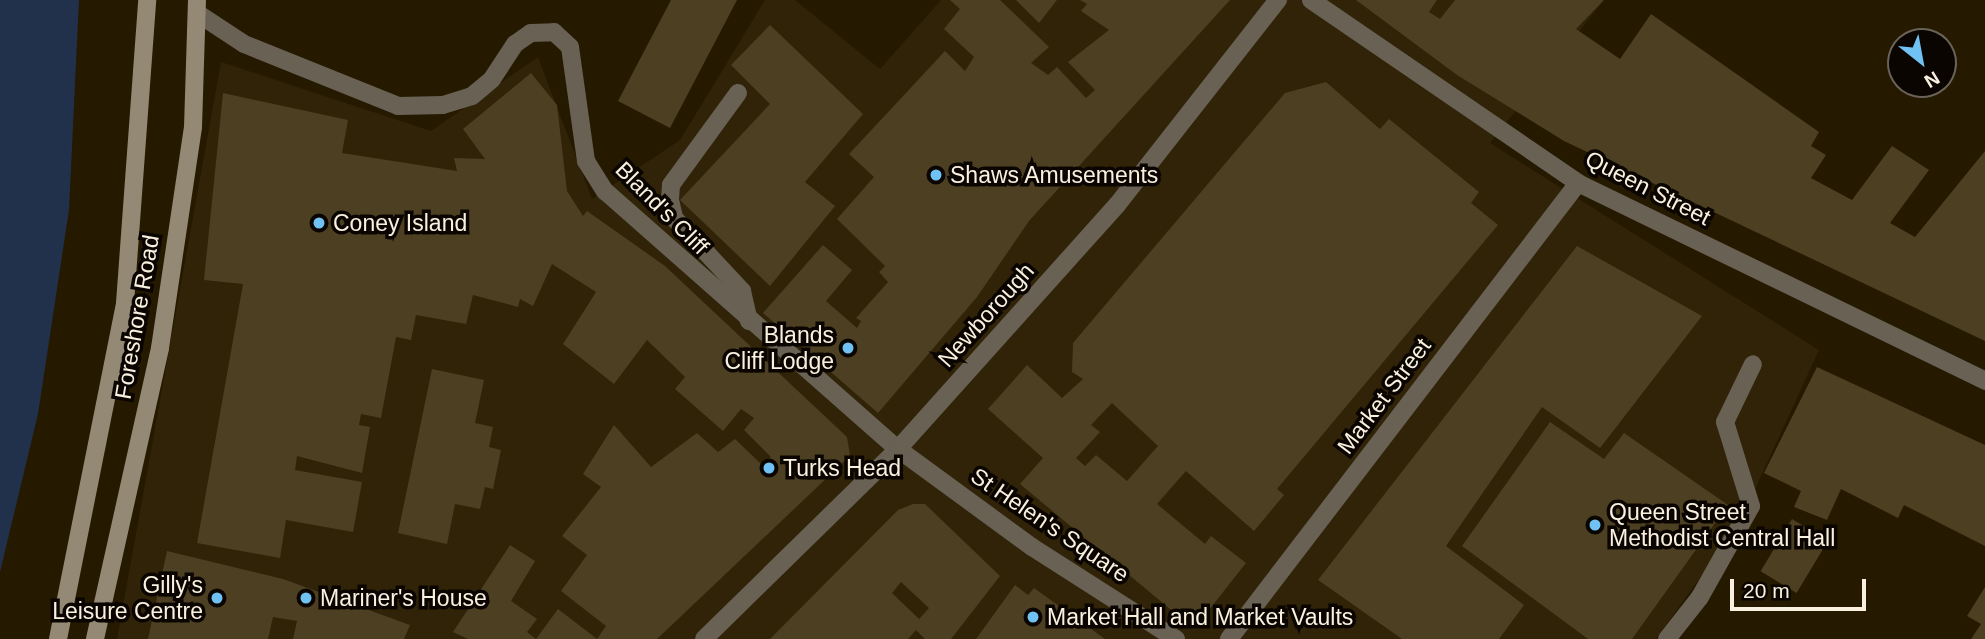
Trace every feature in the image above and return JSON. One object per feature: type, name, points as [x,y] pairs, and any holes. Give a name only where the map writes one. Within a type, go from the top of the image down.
[{"type":"street","name":"Foreshore Road","points":[[58,639],[125,303],[147,0]]},
{"type":"street","name":"Newborough","points":[[705,639],[898,449],[1118,205],[1278,0]]},
{"type":"street","name":"Queen Street","points":[[1311,0],[1578,183],[1985,380]]},
{"type":"street","name":"Foreshore Road","points":[[94,639],[160,348],[193,127],[197,6]]},
{"type":"street","name":"Bland's Cliff","points":[[197,6],[244,44],[398,106],[443,104],[472,96],[492,79],[515,44],[531,33],[554,32],[570,47],[586,161],[605,191],[749,321],[898,449]]},
{"type":"street","points":[[738,93],[671,184],[670,201],[674,218],[742,291],[749,321]]},
{"type":"street","name":"Market Street","points":[[1229,639],[1578,183]]},
{"type":"street","points":[[1667,639],[1700,597],[1751,506],[1725,422],[1753,364]]},
{"type":"street","name":"St Helen's Square","points":[[898,449],[1032,547],[1176,639]]},
{"type":"shaded area","points":[[765,0],[795,0],[880,69],[941,0],[1604,0],[1490,143],[1819,350],[1740,522],[1656,639],[117,639],[221,62],[431,131],[538,57],[592,199],[680,140]]},
{"type":"water","points":[[0,0],[79,0],[69,210],[38,414],[0,572]]},
{"type":"building","points":[[671,0],[737,0],[670,128],[618,101]]},
{"type":"building","points":[[950,0],[1000,0],[1049,47],[1031,63],[1048,75],[1057,67],[1086,98],[1095,90],[1068,62],[1109,30],[1081,11],[1087,4],[1080,0],[1230,0],[1029,221],[977,297],[878,413],[763,313],[823,245],[852,270],[826,301],[857,328],[861,321],[856,318],[888,282],[879,272],[885,266],[837,219],[874,177],[849,154],[945,51],[965,71],[974,57],[944,29],[960,9]]},
{"type":"building","points":[[1016,0],[1057,0],[1039,23]]},
{"type":"building","points":[[1356,0],[1437,0],[1429,12],[1440,19],[1455,0],[1604,0],[1576,29],[1620,59],[1651,14],[1819,132],[1811,146],[1826,155],[1811,178],[1852,200],[1892,146],[1929,170],[1890,223],[1915,237],[1985,151],[1985,341],[1564,141],[1457,75]]},
{"type":"building","points":[[770,25],[863,114],[805,182],[835,206],[770,286],[680,200],[770,104],[731,65]]},
{"type":"building","points":[[531,73],[557,105],[567,191],[583,216],[587,211],[665,266],[847,437],[850,456],[657,639],[597,639],[606,626],[561,591],[587,555],[562,536],[601,487],[583,474],[614,425],[651,467],[697,433],[718,452],[735,439],[761,464],[771,457],[744,430],[754,418],[741,409],[723,431],[675,389],[685,377],[647,340],[614,384],[563,344],[596,292],[552,264],[533,306],[520,299],[518,307],[473,295],[466,324],[416,315],[411,340],[396,337],[381,418],[361,414],[359,425],[370,427],[362,473],[297,456],[295,470],[362,482],[353,532],[286,520],[280,558],[197,543],[243,284],[204,280],[223,93],[348,120],[342,153],[457,171],[454,158],[485,159],[463,129]]},
{"type":"building","points":[[1326,82],[1380,129],[1389,119],[1479,192],[1471,203],[1498,225],[1277,489],[1284,495],[1254,531],[1186,471],[1157,504],[1205,544],[1211,536],[1246,563],[1194,629],[1020,484],[1043,458],[988,409],[1027,365],[1062,398],[1083,379],[1072,372],[1073,343],[1285,93]],"holes":[[[1112,403],[1158,446],[1127,481],[1096,455],[1085,466],[1076,458],[1100,432],[1091,425]]]},
{"type":"building","points":[[1577,246],[1702,316],[1600,448],[1542,407],[1446,546],[1524,605],[1499,639],[1402,639],[1318,580]]},
{"type":"building","points":[[1817,367],[1985,445],[1985,546],[1904,505],[1898,518],[1841,489],[1827,520],[1794,507],[1801,491],[1764,473]]},
{"type":"building","points":[[432,369],[484,380],[475,423],[493,427],[489,447],[501,450],[493,489],[485,487],[480,509],[455,504],[447,544],[398,533]]},
{"type":"building","name":"Queen Street Methodist Central Hall","points":[[1550,422],[1604,459],[1624,433],[1728,505],[1632,639],[1588,639],[1462,546]]},
{"type":"building","points":[[913,504],[925,504],[1000,576],[951,639],[925,639],[916,630],[908,639],[770,639],[898,510]],"holes":[[[901,582],[929,608],[919,619],[892,593]]]},
{"type":"building","points":[[1792,519],[1828,541],[1797,593],[1761,571]]},
{"type":"building","points":[[510,545],[535,561],[511,601],[537,619],[527,632],[536,639],[468,639],[453,632]]},
{"type":"building","name":"Gilly's Leisure Centre","points":[[167,551],[283,579],[410,625],[404,639],[293,639],[297,621],[273,617],[268,639],[148,639]]},
{"type":"building","name":"Market Hall and Market Vaults","points":[[1015,585],[1028,595],[1034,588],[1105,639],[976,639]]},
{"type":"building","points":[[1985,587],[1985,639],[1971,639],[1981,624],[1967,616]]},
{"type":"building","points":[[558,609],[597,639],[536,639]]},
{"type":"place","name":"Shaws Amusements","points":[[936,175]]},
{"type":"place","name":"Coney Island","points":[[319,223]]},
{"type":"place","name":"Blands Cliff Lodge","points":[[848,348]]},
{"type":"place","name":"Turks Head","points":[[769,468]]},
{"type":"place","name":"Queen Street Methodist Central Hall","points":[[1595,525]]},
{"type":"place","name":"Gilly's Leisure Centre","points":[[217,598]]},
{"type":"place","name":"Mariner's House","points":[[306,598]]},
{"type":"place","name":"Market Hall and Market Vaults","points":[[1033,617]]}]
